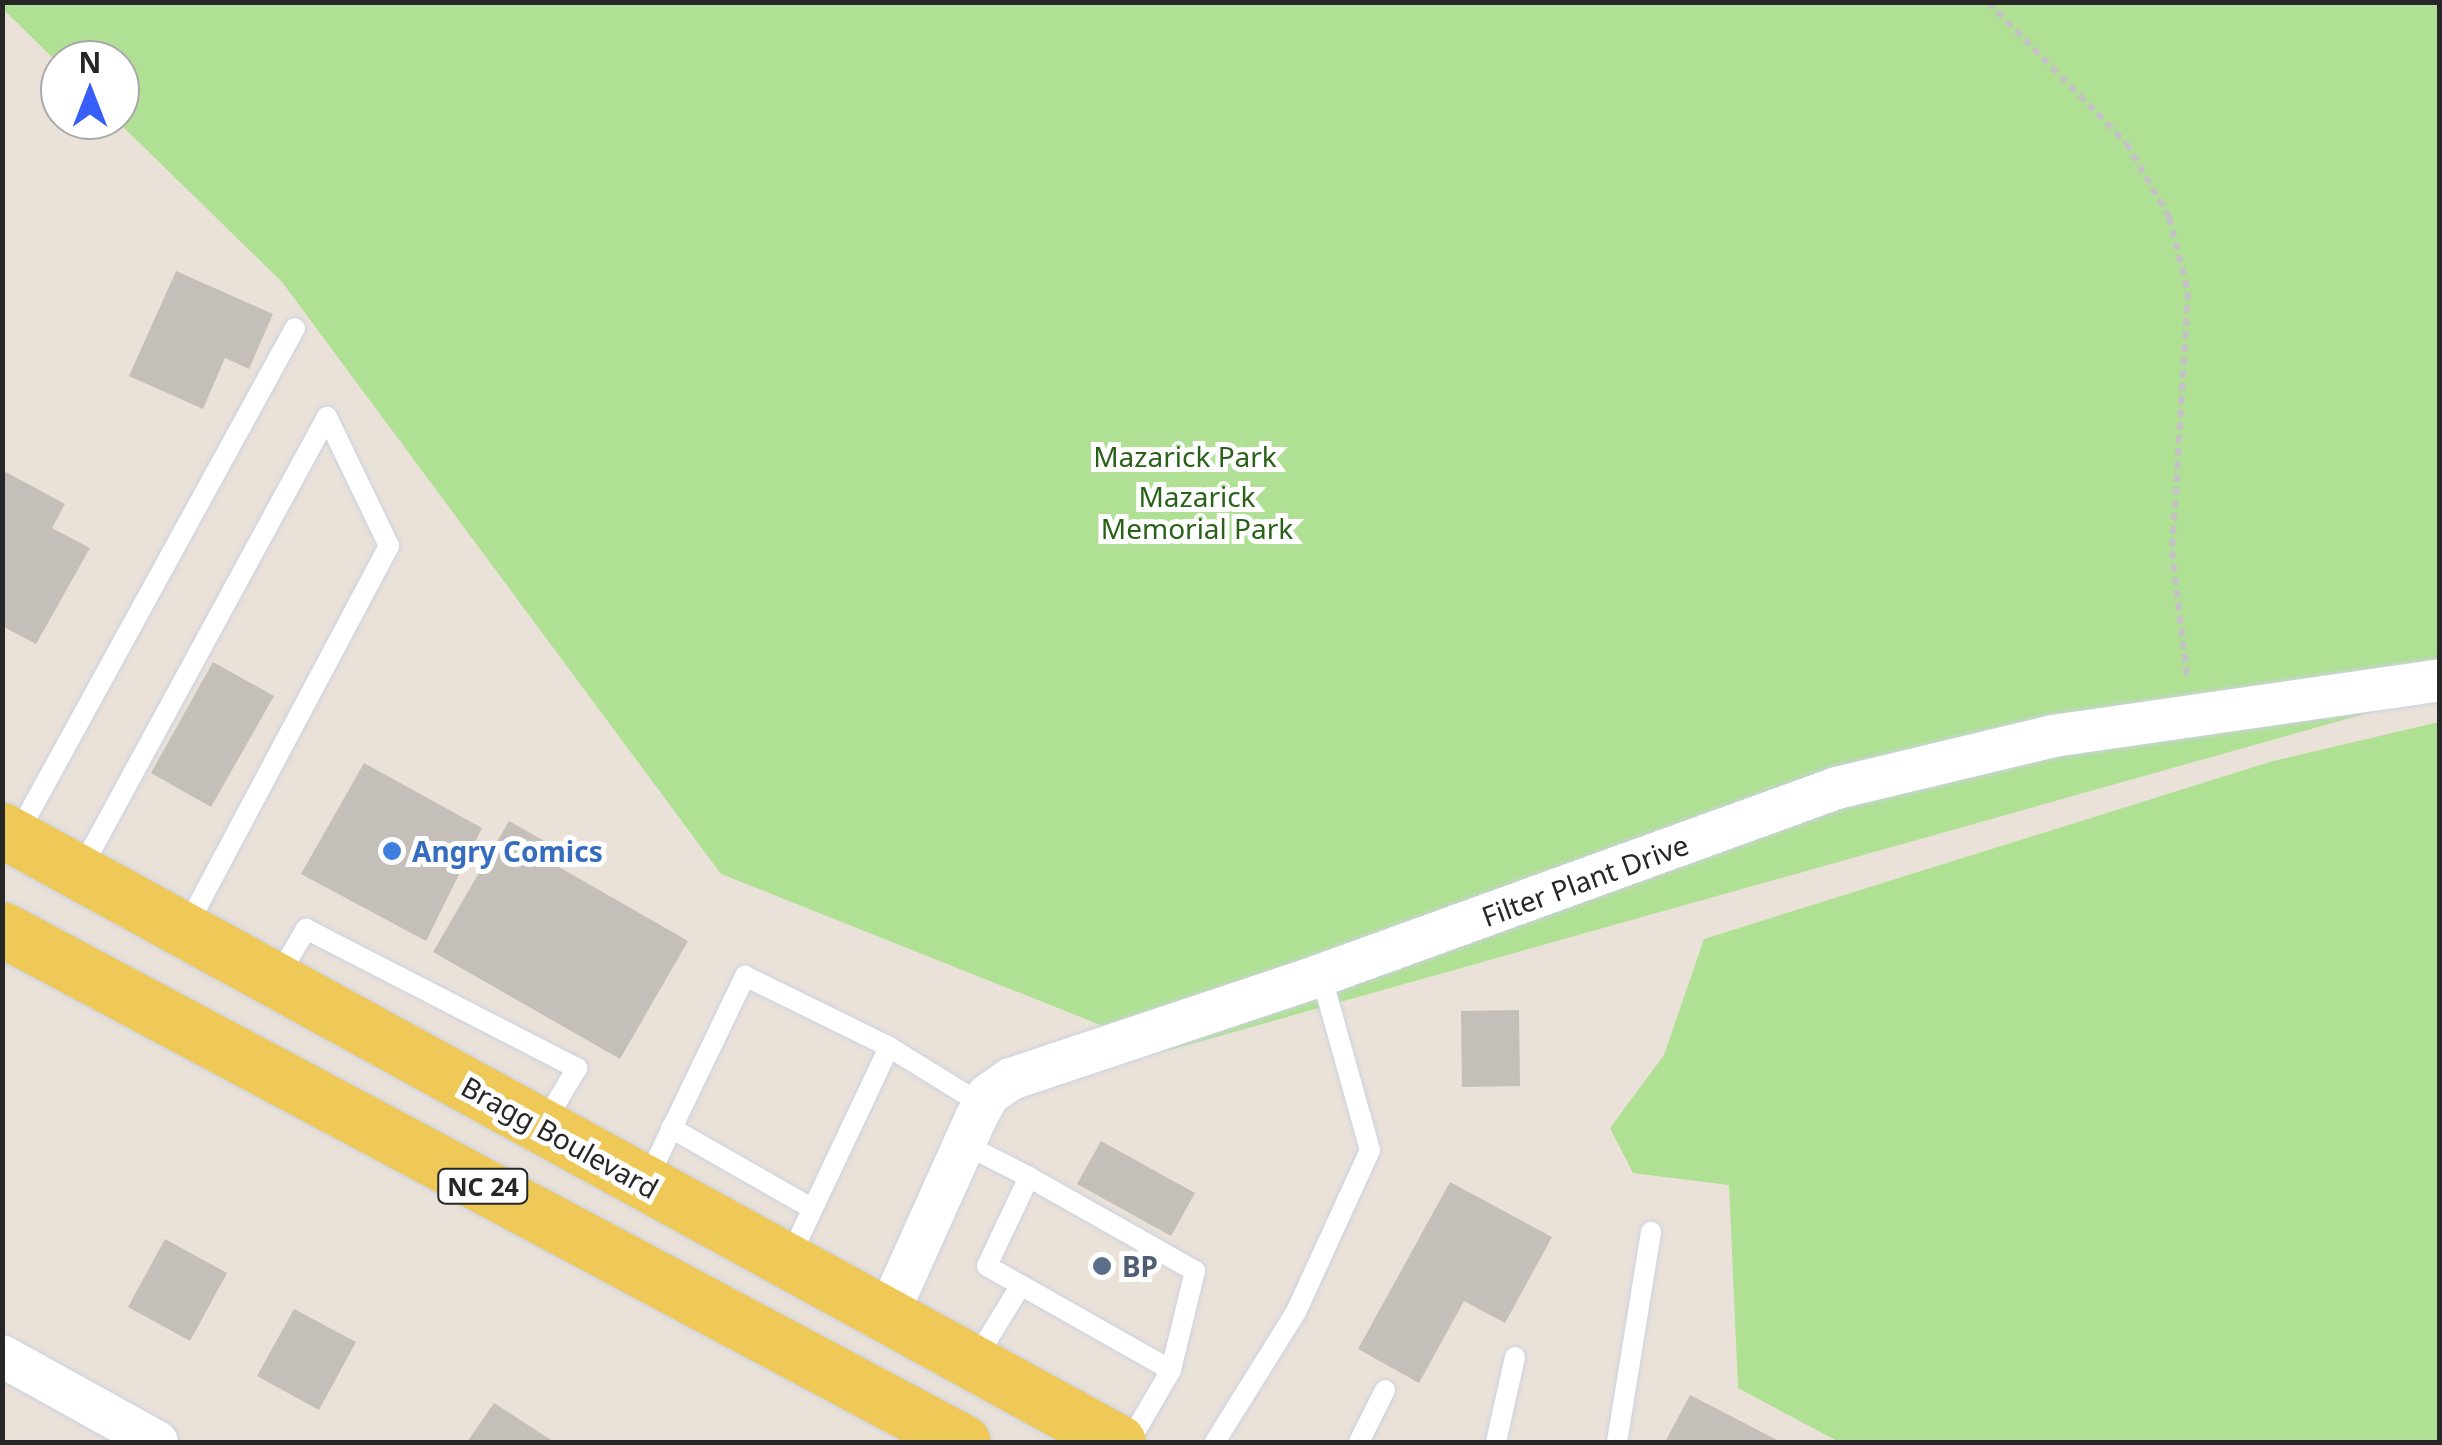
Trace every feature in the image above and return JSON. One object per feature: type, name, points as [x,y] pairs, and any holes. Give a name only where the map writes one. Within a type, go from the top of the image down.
[{"type":"main road","name":"Bragg Boulevard","points":[[9,834],[1118,1442]]},
{"type":"main road","name":"NC 24","points":[[2,929],[963,1442]]},
{"type":"main road","points":[[826,1370],[917,1374],[1048,1442]]},
{"type":"street","name":"Filter Plant Drive","points":[[886,1318],[983,1105],[1011,1079],[1322,975],[1837,788],[2052,736],[2197,712],[2440,680]]},
{"type":"street","points":[[2,1356],[157,1442]]},
{"type":"lane","points":[[9,834],[295,328]]},
{"type":"lane","points":[[80,871],[327,417],[389,546],[185,928]]},
{"type":"lane","points":[[1215,1442],[1296,1312],[1370,1150],[1322,975]]},
{"type":"lane","points":[[645,1184],[745,976],[890,1046],[983,1105]]},
{"type":"lane","points":[[788,1263],[890,1046]]},
{"type":"lane","points":[[671,1128],[813,1208]]},
{"type":"lane","points":[[964,1144],[1030,1177],[1195,1272],[1172,1370],[1129,1442]]},
{"type":"lane","points":[[1030,1177],[987,1266],[1172,1370]]},
{"type":"lane","points":[[1617,1442],[1650,1232]]},
{"type":"lane","points":[[972,1364],[1021,1285]]},
{"type":"lane","points":[[1496,1442],[1515,1357]]},
{"type":"lane","points":[[1359,1442],[1385,1390]]},
{"type":"path","points":[[1988,2],[2126,143],[2169,216],[2188,292],[2172,551],[2186,673],[2197,712]]},
{"type":"green space","name":"Mazarick Park","points":[[2,3],[2439,3],[2439,693],[1166,1051],[721,874],[282,282],[136,140],[140,140],[140,40],[40,40],[40,45],[3,9]]},
{"type":"green space","points":[[2439,722],[2439,1442],[1839,1442],[1738,1388],[1729,1185],[1633,1173],[1610,1128],[1664,1055],[1704,939],[2273,761]]},
{"type":"building","points":[[176,271],[273,314],[249,369],[225,358],[203,409],[129,376]]},
{"type":"building","points":[[2,470],[65,504],[52,528],[90,548],[36,644],[2,626]]},
{"type":"building","points":[[213,662],[274,696],[211,807],[151,773]]},
{"type":"building","name":"Angry Comics","points":[[364,763],[482,828],[426,941],[301,874]]},
{"type":"building","points":[[509,821],[567,854],[559,867],[688,941],[620,1059],[433,952]]},
{"type":"building","points":[[1519,1010],[1520,1086],[1462,1087],[1461,1011]]},
{"type":"building","points":[[1101,1141],[1195,1193],[1171,1236],[1077,1184]]},
{"type":"building","points":[[1450,1182],[1552,1237],[1505,1323],[1464,1301],[1419,1383],[1358,1349]]},
{"type":"building","points":[[165,1239],[227,1273],[190,1341],[128,1307]]},
{"type":"building","points":[[294,1309],[356,1342],[319,1410],[257,1376]]},
{"type":"building","points":[[1690,1395],[1781,1442],[1665,1442]]},
{"type":"building","points":[[494,1403],[554,1442],[467,1442]]},
{"type":"place","name":"Angry Comics","points":[[392,851]]},
{"type":"place","name":"BP","points":[[1102,1266]]},
{"type":"park label","name":"Mazarick Memorial Park","points":[[1197,512]]}]
